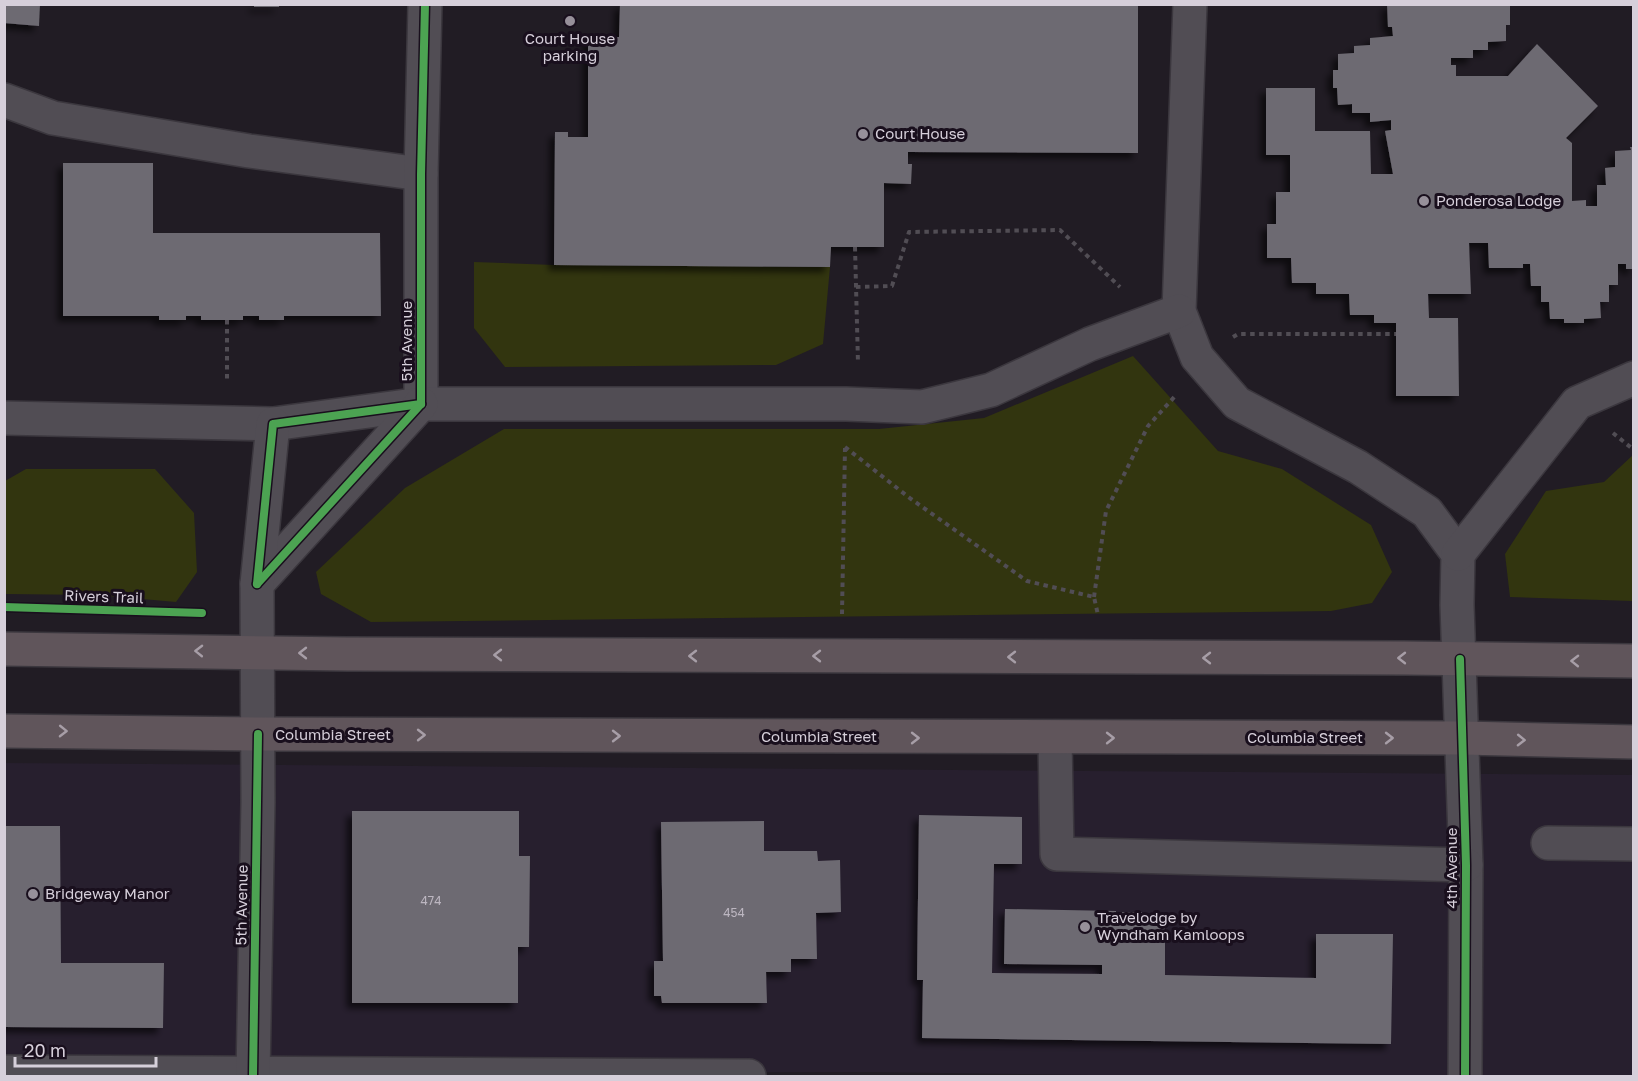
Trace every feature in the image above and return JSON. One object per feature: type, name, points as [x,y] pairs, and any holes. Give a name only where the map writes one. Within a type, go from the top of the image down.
[{"type":"main road","points":[[4,649],[257,653],[1634,661]]},
{"type":"main road","name":"Columbia Street","points":[[4,730],[258,734],[1463,738],[1634,742]]},
{"type":"street","name":"5th Avenue","points":[[421,404],[421,174],[425,4]]},
{"type":"street","points":[[1190,4],[1179,311],[1197,357],[1237,403],[1358,467],[1427,513],[1458,554],[1577,403],[1634,378]]},
{"type":"street","points":[[4,100],[53,118],[249,151],[421,174]]},
{"type":"street","points":[[4,418],[273,424],[421,404],[846,404],[922,407],[991,390],[1090,344],[1179,311]]},
{"type":"street","points":[[257,584],[421,404]]},
{"type":"street","name":"5th Avenue","points":[[253,1075],[258,734],[257,584],[273,424]]},
{"type":"street","name":"4th Avenue","points":[[1458,554],[1457,605],[1466,865],[1465,1077]]},
{"type":"street","points":[[1055,738],[1057,854],[1466,865]]},
{"type":"street","points":[[1548,843],[1634,844]]},
{"type":"street","points":[[4,1072],[749,1077]]},
{"type":"path","points":[[856,287],[892,286],[909,232],[1060,230],[1123,290]]},
{"type":"path","points":[[855,247],[859,374]]},
{"type":"path","points":[[227,320],[227,389]]},
{"type":"path","points":[[1238,334],[1396,334]]},
{"type":"path","points":[[1102,658],[1101,630],[1094,597],[1106,511],[1148,426],[1181,390]]},
{"type":"path","points":[[842,624],[845,436]]},
{"type":"path","points":[[845,447],[911,499],[1027,581],[1094,597]]},
{"type":"shaded area","points":[[4,763],[1633,775],[1633,1076],[1165,1076],[868,1072],[5,1074]]},
{"type":"green space","points":[[474,262],[554,265],[830,267],[823,344],[776,365],[505,367],[474,328]]},
{"type":"green space","points":[[1133,356],[1218,451],[1282,469],[1371,525],[1392,572],[1372,603],[1331,611],[371,622],[321,594],[316,572],[405,488],[504,429],[879,429],[984,418]]},
{"type":"green space","points":[[1633,455],[1633,601],[1510,597],[1505,554],[1546,491],[1604,482]]},
{"type":"green space","points":[[26,469],[155,469],[194,513],[197,572],[176,602],[97,595],[5,594],[5,481]]},
{"type":"building","points":[[4,4],[40,4],[39,26],[4,23]]},
{"type":"building","points":[[254,4],[279,4],[279,7],[254,7]]},
{"type":"building","name":"Court House","points":[[620,4],[1138,4],[1138,153],[908,152],[908,164],[912,164],[911,184],[884,183],[884,247],[831,247],[830,267],[554,265],[555,132],[568,132],[568,137],[588,137],[588,37],[619,37]]},
{"type":"building","name":"Ponderosa Lodge","points":[[1387,4],[1510,6],[1510,25],[1506,25],[1506,41],[1488,42],[1488,50],[1473,50],[1473,58],[1451,58],[1451,65],[1456,65],[1456,76],[1508,76],[1537,44],[1598,106],[1566,138],[1572,143],[1572,201],[1586,200],[1586,206],[1597,206],[1597,185],[1606,185],[1605,168],[1615,167],[1615,151],[1631,150],[1630,147],[1634,147],[1634,269],[1626,269],[1626,264],[1618,264],[1618,285],[1609,285],[1609,302],[1600,302],[1601,318],[1584,319],[1584,323],[1564,323],[1564,319],[1550,319],[1549,302],[1541,302],[1541,286],[1531,286],[1530,264],[1523,264],[1523,268],[1489,268],[1488,243],[1469,243],[1471,294],[1428,294],[1429,318],[1458,318],[1459,396],[1396,396],[1396,323],[1374,323],[1374,315],[1350,315],[1349,294],[1316,294],[1316,283],[1292,283],[1291,258],[1267,258],[1267,224],[1276,224],[1276,192],[1290,192],[1290,155],[1266,155],[1266,88],[1315,88],[1315,131],[1370,131],[1371,174],[1393,174],[1385,131],[1391,130],[1391,120],[1370,122],[1370,113],[1352,113],[1352,104],[1338,105],[1337,88],[1333,88],[1333,70],[1338,70],[1338,54],[1354,53],[1354,46],[1370,45],[1370,38],[1393,36],[1392,27],[1388,27]]},
{"type":"building","points":[[63,163],[153,163],[153,233],[380,233],[381,316],[284,316],[284,320],[259,320],[259,316],[243,316],[243,320],[201,320],[201,316],[186,316],[186,320],[159,320],[159,316],[63,316]]},
{"type":"building","points":[[352,811],[519,811],[519,856],[530,856],[529,947],[518,947],[518,1003],[352,1003]]},
{"type":"building","name":"Travelodge by Wyndham Kamloops","points":[[919,815],[1022,817],[1022,864],[994,864],[992,973],[1102,974],[1102,965],[1004,964],[1005,909],[1116,911],[1116,916],[1122,916],[1122,912],[1142,912],[1142,919],[1165,920],[1165,975],[1316,978],[1316,934],[1393,934],[1391,1044],[922,1038],[923,980],[917,980]]},
{"type":"building","points":[[764,821],[764,851],[817,851],[818,861],[840,860],[841,912],[816,913],[817,959],[791,959],[791,972],[766,972],[767,1003],[662,1003],[661,996],[654,996],[654,961],[663,961],[661,822]]},
{"type":"building","name":"Bridgeway Manor","points":[[4,826],[60,826],[61,963],[164,963],[163,1028],[4,1027]]},
{"type":"cycle path","points":[[421,404],[421,174],[425,4]]},
{"type":"cycle path","points":[[257,584],[273,424],[421,404]]},
{"type":"cycle path","points":[[257,584],[421,404]]},
{"type":"cycle path","name":"Rivers Trail","points":[[4,607],[202,613]]},
{"type":"cycle path","points":[[1460,659],[1466,865],[1465,1076]]},
{"type":"cycle path","points":[[253,1076],[258,734]]},
{"type":"place","name":"Court House parking","points":[[570,21]]},
{"type":"place","name":"Court House","points":[[863,134]]},
{"type":"place","name":"Ponderosa Lodge","points":[[1424,201]]},
{"type":"place","name":"Bridgeway Manor","points":[[33,894]]},
{"type":"place","name":"Travelodge by Wyndham Kamloops","points":[[1085,927]]}]
